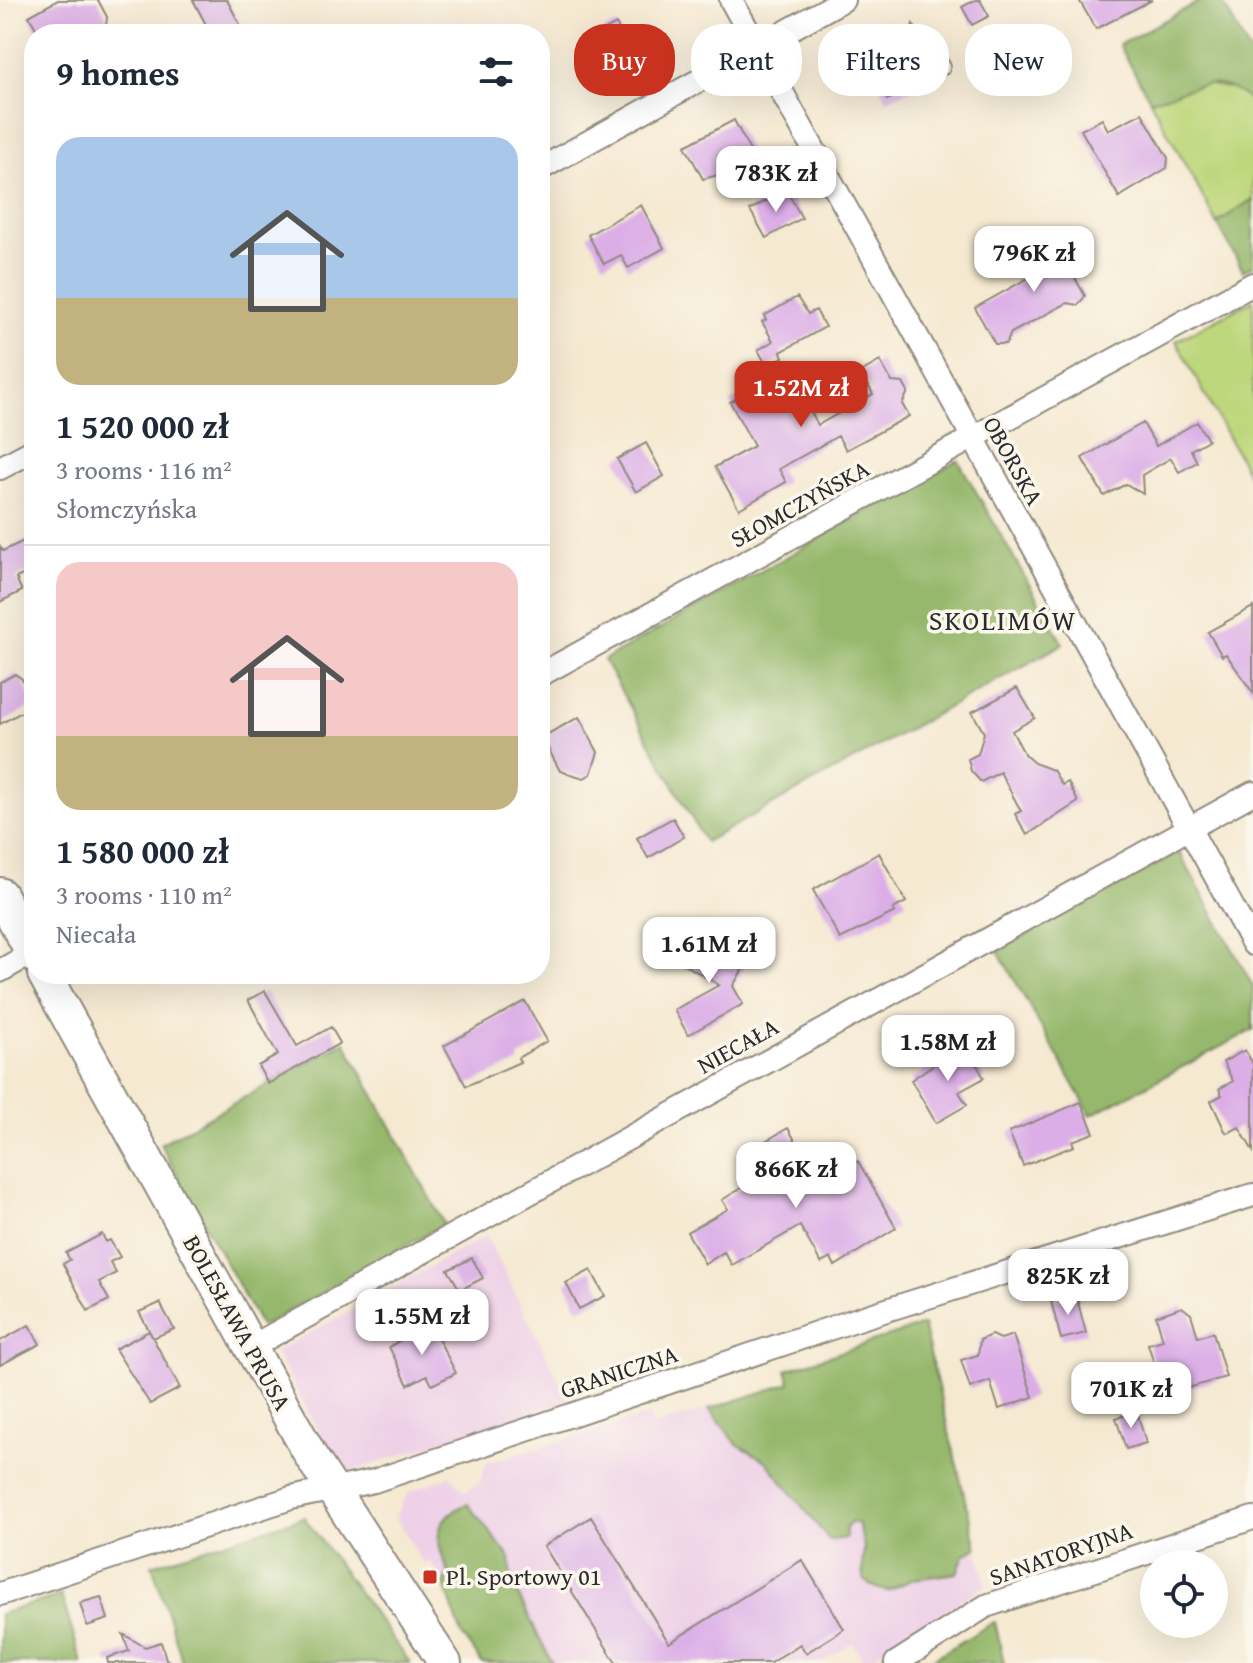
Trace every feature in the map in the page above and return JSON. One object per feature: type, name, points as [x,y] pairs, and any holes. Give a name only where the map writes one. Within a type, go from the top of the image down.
[{"type":"street","name":"OBORSKA","points":[[731,0],[744,24]]},
{"type":"street","points":[[799,24],[843,0]]},
{"type":"street","points":[[550,163],[691,84]]},
{"type":"street","name":"OBORSKA","points":[[784,96],[971,440],[1253,944]]},
{"type":"street","name":"SŁOMCZYŃSKA","points":[[550,670],[1253,284]]},
{"type":"street","points":[[0,468],[24,455]]},
{"type":"street","name":"NIECAŁA","points":[[251,1347],[1253,793]]},
{"type":"street","name":"BOLESŁAWA PRUSA","points":[[0,894],[24,937]]},
{"type":"street","points":[[0,971],[24,962]]},
{"type":"street","name":"BOLESŁAWA PRUSA","points":[[50,984],[331,1491],[445,1663]]},
{"type":"street","name":"GRANICZNA","points":[[0,1594],[291,1498],[374,1481],[847,1323],[1253,1195]]},
{"type":"street","name":"SANATORYJNA","points":[[896,1663],[986,1606],[1253,1518]]},
{"type":"shaded area","points":[[486,1236],[569,1400],[343,1474],[275,1352]]},
{"type":"shaded area","points":[[923,1325],[986,1585],[864,1662],[853,1643],[820,1663],[482,1663],[462,1635],[444,1584],[430,1561],[424,1564],[395,1517],[409,1492],[450,1476],[465,1491],[479,1483],[487,1463],[649,1415],[653,1426],[709,1409],[790,1383],[786,1370]]},
{"type":"green space","points":[[1202,0],[1221,0],[1253,58],[1253,103],[1239,92],[1214,85],[1202,85],[1150,100],[1119,45]]},
{"type":"green space","points":[[1200,83],[1238,90],[1253,103],[1253,199],[1217,223],[1150,100]]},
{"type":"green space","points":[[1253,199],[1253,266],[1243,271],[1217,223]]},
{"type":"green space","points":[[1253,300],[1253,483],[1176,341]]},
{"type":"green space","points":[[958,460],[1063,644],[705,842],[604,660]]},
{"type":"green space","points":[[1179,852],[1253,986],[1253,1030],[1091,1115],[998,951]]},
{"type":"green space","points":[[345,1042],[444,1224],[261,1327],[160,1144]]},
{"type":"green space","points":[[923,1325],[977,1548],[964,1555],[957,1573],[913,1579],[888,1591],[870,1585],[863,1577],[864,1546],[858,1524],[852,1522],[846,1528],[846,1538],[829,1540],[766,1461],[737,1444],[709,1409],[790,1383],[786,1370]]},
{"type":"green space","points":[[468,1504],[510,1558],[512,1583],[552,1663],[482,1663],[462,1635],[444,1584],[449,1573],[441,1551],[439,1532],[447,1516]]},
{"type":"green space","points":[[304,1517],[410,1663],[183,1663],[152,1565]]},
{"type":"green space","points":[[61,1595],[82,1663],[0,1663],[0,1614]]},
{"type":"green space","points":[[994,1622],[1004,1663],[926,1663]]},
{"type":"building","points":[[58,0],[98,0],[107,17],[106,24],[33,24],[29,16]]},
{"type":"building","points":[[193,0],[227,0],[240,24],[206,24]]},
{"type":"building","points":[[980,0],[989,16],[971,24],[962,7]]},
{"type":"building","points":[[1079,0],[1152,0],[1096,29]]},
{"type":"building","points":[[1142,113],[1168,158],[1167,168],[1119,197],[1081,130],[1102,119],[1108,130]]},
{"type":"building","points":[[734,120],[751,153],[742,158],[737,170],[703,179],[685,146]]},
{"type":"building","points":[[786,190],[802,218],[766,238],[750,210]]},
{"type":"building","points":[[641,205],[664,248],[628,268],[621,255],[604,264],[588,235]]},
{"type":"building","points":[[1050,234],[1076,243],[1068,265],[1085,296],[1078,305],[1067,303],[1011,333],[1006,344],[995,344],[975,308],[1037,273]]},
{"type":"building","points":[[797,297],[808,314],[816,310],[825,327],[781,352],[783,357],[767,366],[758,350],[773,341],[762,322],[766,320],[764,316]]},
{"type":"building","points":[[880,361],[892,382],[903,383],[908,392],[902,404],[909,416],[846,450],[838,436],[779,469],[786,482],[739,509],[715,467],[754,446],[730,402],[788,370],[818,425],[873,394],[861,372]]},
{"type":"building","points":[[1197,422],[1208,440],[1191,450],[1197,462],[1179,472],[1171,458],[1142,475],[1143,494],[1126,484],[1104,496],[1082,458],[1143,423],[1156,446]]},
{"type":"building","points":[[646,443],[664,476],[636,492],[617,459]]},
{"type":"building","points":[[24,541],[24,574],[16,578],[22,591],[0,602],[0,546],[3,551]]},
{"type":"building","points":[[1253,607],[1253,693],[1226,654],[1222,656],[1208,632]]},
{"type":"building","points":[[15,674],[22,679],[24,711],[0,724],[0,682]]},
{"type":"building","points":[[1017,688],[1035,718],[1012,731],[1025,755],[1034,763],[1053,770],[1062,785],[1068,782],[1078,802],[1027,835],[1015,814],[1021,811],[1000,772],[981,782],[971,771],[968,759],[978,754],[984,733],[972,712]]},
{"type":"building","points":[[579,717],[598,752],[591,774],[584,778],[560,771],[550,752],[550,733]]},
{"type":"building","points":[[673,818],[684,837],[648,858],[637,838]]},
{"type":"building","points":[[879,853],[906,902],[893,909],[895,912],[840,939],[813,890]]},
{"type":"building","points":[[689,934],[744,967],[733,986],[743,1004],[688,1035],[674,1010],[719,985],[675,959]]},
{"type":"building","points":[[265,991],[297,1046],[331,1027],[340,1043],[268,1084],[258,1066],[278,1055],[248,1000]]},
{"type":"building","points":[[525,1001],[547,1041],[518,1058],[520,1062],[466,1086],[444,1046]]},
{"type":"building","points":[[965,1043],[984,1078],[959,1092],[967,1105],[936,1123],[911,1080]]},
{"type":"building","points":[[1245,1050],[1253,1064],[1253,1151],[1239,1127],[1228,1133],[1225,1131],[1211,1101],[1222,1095],[1219,1089],[1233,1081],[1223,1062]]},
{"type":"building","points":[[1081,1102],[1094,1133],[1072,1141],[1074,1146],[1023,1166],[1009,1132]]},
{"type":"building","points":[[788,1128],[819,1183],[858,1161],[896,1228],[835,1266],[831,1258],[821,1263],[800,1226],[732,1265],[724,1252],[705,1264],[687,1232],[728,1209],[722,1200],[770,1170],[757,1146]]},
{"type":"building","points":[[102,1234],[106,1242],[110,1240],[120,1257],[110,1262],[116,1273],[99,1282],[109,1300],[88,1311],[63,1264],[70,1260],[66,1253]]},
{"type":"building","points":[[472,1258],[483,1278],[460,1290],[448,1270]]},
{"type":"building","points":[[591,1270],[605,1296],[579,1309],[566,1283]]},
{"type":"building","points":[[1076,1295],[1086,1333],[1061,1339],[1051,1301]]},
{"type":"building","points":[[160,1303],[174,1329],[153,1338],[139,1312]]},
{"type":"building","points":[[1182,1307],[1191,1314],[1198,1337],[1213,1332],[1226,1377],[1164,1395],[1148,1344],[1163,1340],[1156,1316]]},
{"type":"building","points":[[430,1323],[456,1373],[432,1385],[427,1375],[408,1385],[389,1347]]},
{"type":"building","points":[[29,1325],[40,1344],[0,1365],[0,1341]]},
{"type":"building","points":[[149,1331],[180,1388],[150,1404],[115,1349]]},
{"type":"building","points":[[991,1335],[1001,1339],[1013,1335],[1033,1397],[999,1409],[990,1381],[970,1388],[961,1360],[978,1355],[980,1340]]},
{"type":"building","points":[[1137,1412],[1146,1443],[1126,1449],[1116,1418]]},
{"type":"building","points":[[591,1517],[669,1643],[802,1560],[844,1629],[806,1653],[800,1644],[770,1663],[616,1663],[544,1546]]},
{"type":"building","points":[[101,1597],[108,1619],[87,1626],[80,1603]]},
{"type":"building","points":[[123,1634],[145,1647],[161,1642],[166,1659],[172,1663],[108,1663],[107,1658],[129,1651]]},
{"type":"place","name":"Pl. Sportowy 01","points":[[430,1577]]},
{"type":"district","name":"SKOLIMÓW","points":[[1003,620]]}]
